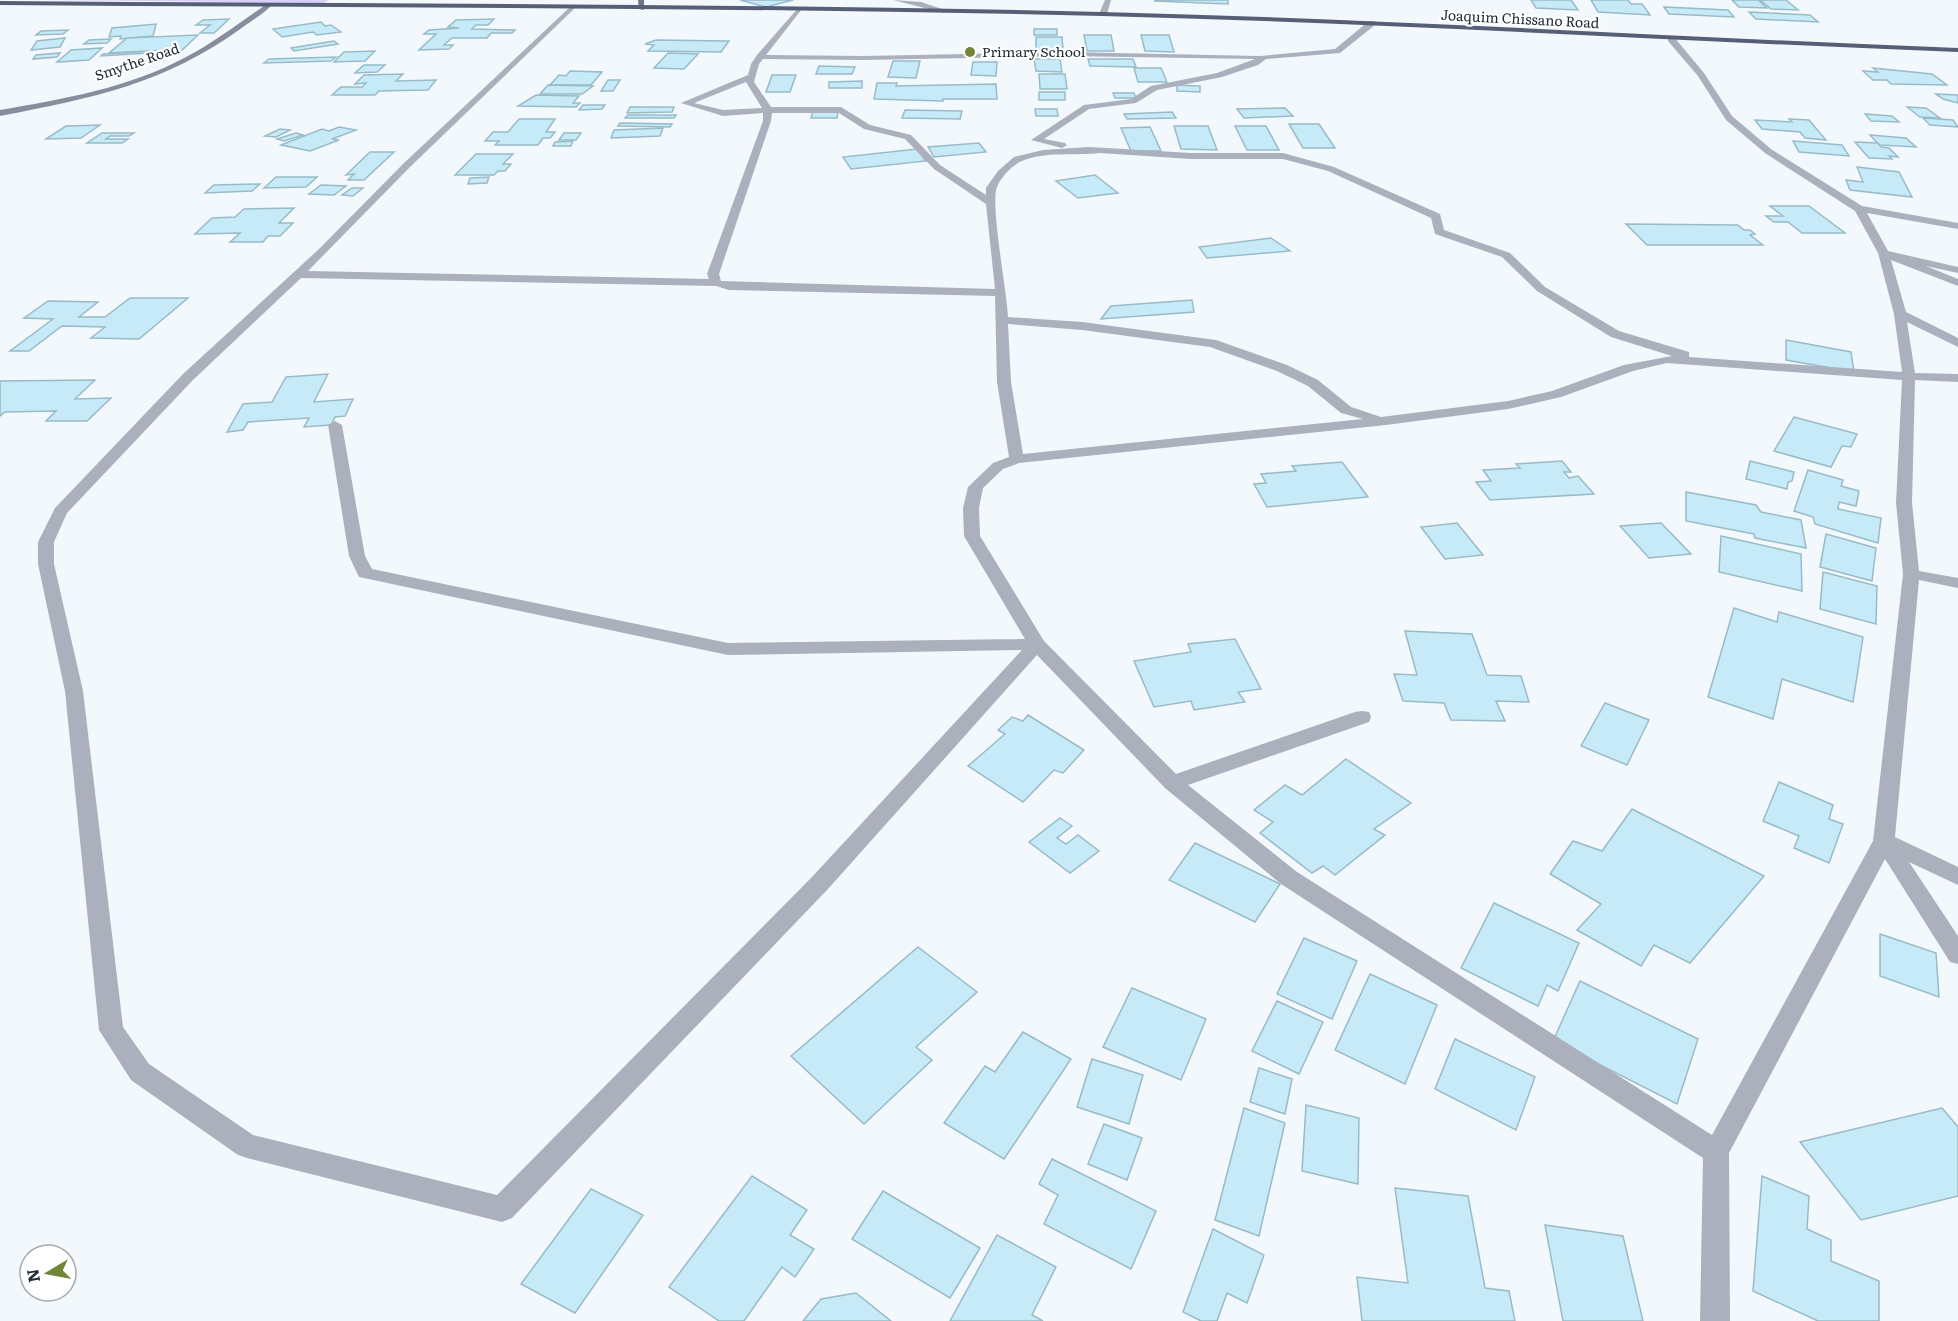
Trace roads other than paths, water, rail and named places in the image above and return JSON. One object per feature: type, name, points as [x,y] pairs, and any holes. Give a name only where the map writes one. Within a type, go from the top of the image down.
[{"type":"highway","name":"Joaquim Chissano Road","points":[[1,3],[799,9],[1103,14],[1372,23],[1671,39],[1958,50]]},
{"type":"main road","points":[[641,0],[642,9]]},
{"type":"main road","points":[[659,9],[663,0]]},
{"type":"street","points":[[896,0],[944,11]]},
{"type":"street","points":[[1103,14],[1108,0]]},
{"type":"street","name":"Smythe Road","points":[[0,113],[94,92],[177,65],[216,42],[269,4]]},
{"type":"street","points":[[572,8],[407,165],[298,274],[188,377],[60,511],[46,542],[46,564],[74,691],[111,1030],[140,1072],[246,1146],[502,1209],[820,883],[1037,644]]},
{"type":"street","points":[[716,283],[713,274],[767,121],[768,110],[750,82],[751,77],[755,64],[799,9]]},
{"type":"street","points":[[760,57],[864,58],[1065,54],[1264,57],[1337,51],[1372,23]]},
{"type":"street","points":[[1671,39],[1701,75],[1730,118],[1743,132],[1768,151],[1859,209],[1958,226]]},
{"type":"street","points":[[1099,151],[1036,140],[1087,107],[1133,101],[1154,88],[1219,75],[1255,63],[1264,57]]},
{"type":"street","points":[[751,77],[685,103],[723,113],[768,110],[841,110],[867,128],[908,137],[937,167],[991,203]]},
{"type":"street","points":[[1017,459],[1004,382],[1002,293],[991,188],[1001,172],[1017,159],[1043,153],[1099,151],[1191,156],[1283,156],[1331,169],[1436,216],[1439,232],[1506,255],[1541,289],[1615,334],[1703,361]]},
{"type":"street","points":[[1715,1321],[1716,1152],[1884,840],[1911,574],[1904,503],[1909,376],[1900,314],[1884,254],[1859,209]]},
{"type":"street","points":[[1884,254],[1958,270]]},
{"type":"street","points":[[1884,254],[1958,283]]},
{"type":"street","points":[[298,274],[716,283],[729,286],[1002,293]]},
{"type":"street","points":[[1900,314],[1958,343]]},
{"type":"street","points":[[1003,320],[1082,326],[1212,343],[1282,368],[1313,383],[1346,410],[1386,421]]},
{"type":"street","points":[[1716,1152],[1289,878],[1172,783],[1037,644],[972,536],[971,508],[976,487],[998,466],[1017,459],[1386,421],[1517,403],[1556,394],[1629,368],[1667,359],[1958,378]]},
{"type":"street","points":[[334,425],[357,556],[365,573],[728,649],[1037,644]]},
{"type":"street","points":[[1911,574],[1958,583]]},
{"type":"street","points":[[1172,783],[1362,717]]},
{"type":"street","points":[[1884,840],[1958,877]]},
{"type":"street","points":[[1884,840],[1958,955]]},
{"type":"place","name":"Primary School","points":[[970,52]]}]
